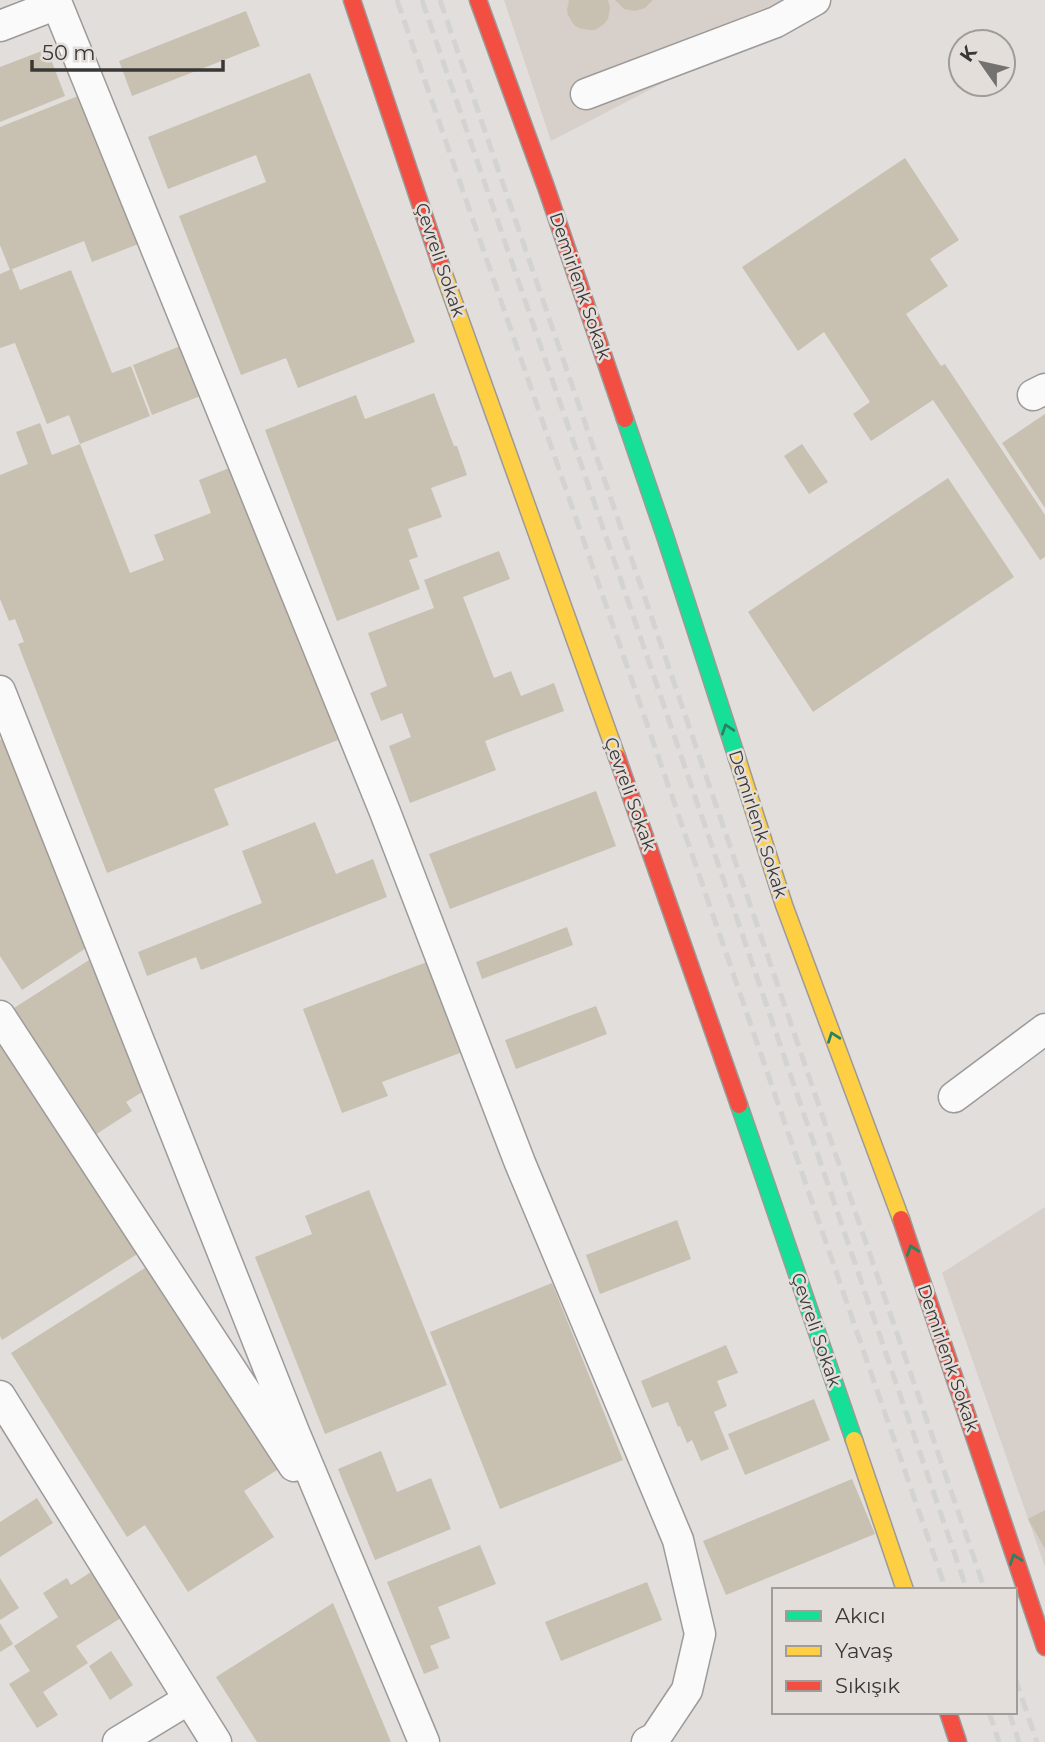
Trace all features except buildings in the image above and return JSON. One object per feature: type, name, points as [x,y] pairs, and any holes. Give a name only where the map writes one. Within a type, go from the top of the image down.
[{"type":"street","name":"Çevreli Sokak","points":[[352,0],[440,264],[678,928],[904,1588]]},
{"type":"street","name":"Demirlenk Sokak","points":[[478,0],[547,187],[643,471],[784,905],[904,1227],[1045,1647]]},
{"type":"street","points":[[586,94],[776,22],[815,0]]},
{"type":"street","points":[[0,26],[62,2],[380,799],[520,1163],[678,1540],[700,1634],[687,1690],[653,1740]]},
{"type":"street","points":[[3,705],[289,1419],[424,1742]]},
{"type":"street","points":[[0,1016],[336,1531]]},
{"type":"street","points":[[954,1097],[1045,1030]]},
{"type":"street","points":[[0,1396],[216,1742]]},
{"type":"street","points":[[118,1742],[189,1699]]},
{"type":"street","points":[[949,1714],[958,1742]]},
{"type":"shaded area","points":[[504,0],[823,0],[551,141]]},
{"type":"shaded area","points":[[1045,1207],[1045,1567],[942,1273]]},
{"type":"railway","points":[[397,0],[945,1588]]},
{"type":"railway","points":[[422,0],[966,1588]]},
{"type":"railway","points":[[440,0],[984,1588]]},
{"type":"railway","points":[[1017,1684],[1037,1742]]},
{"type":"railway","points":[[990,1714],[999,1742]]},
{"type":"railway","points":[[1010,1714],[1019,1742]]},
{"type":"traffic: fast","points":[[625,419],[737,758]]},
{"type":"traffic: fast","points":[[739,1105],[854,1440]]},
{"type":"traffic: slow","points":[[441,266],[617,757]]},
{"type":"traffic: slow","points":[[737,758],[784,905],[901,1219]]},
{"type":"traffic: slow","points":[[854,1440],[904,1588]]},
{"type":"traffic: jam","points":[[352,0],[441,266]]},
{"type":"traffic: jam","points":[[478,0],[546,187],[625,419]]},
{"type":"traffic: jam","points":[[617,757],[739,1105]]},
{"type":"traffic: jam","points":[[901,1219],[1045,1647]]},
{"type":"traffic: jam","points":[[949,1714],[958,1742]]}]
